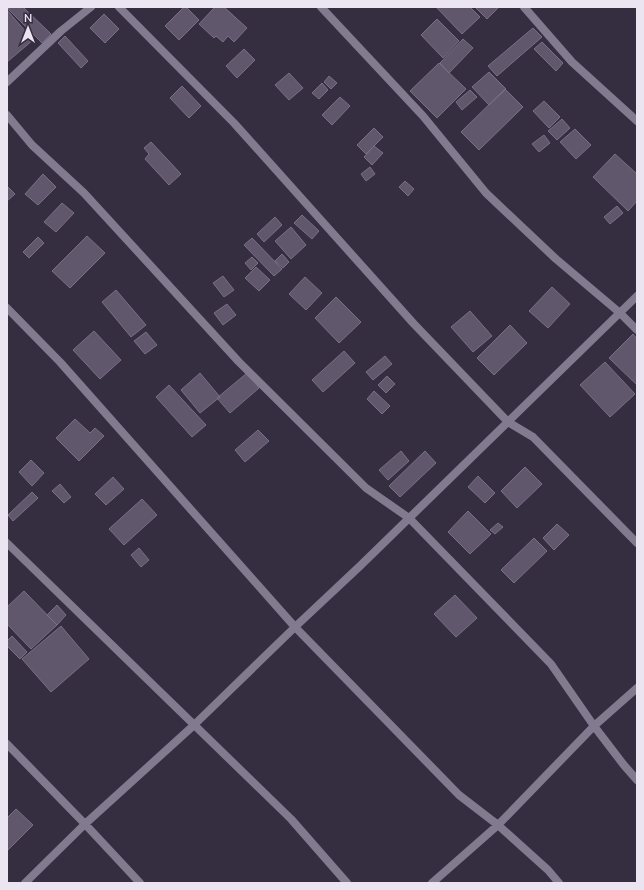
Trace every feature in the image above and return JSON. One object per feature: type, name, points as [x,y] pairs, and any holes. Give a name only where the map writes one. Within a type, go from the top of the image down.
[{"type":"street","points":[[7,82],[61,31],[91,7]]},
{"type":"street","points":[[119,7],[234,123],[414,324],[508,422],[533,437],[637,543]]},
{"type":"street","points":[[321,7],[423,116],[486,193],[556,259],[620,313],[637,330]]},
{"type":"street","points":[[524,7],[572,62],[637,121]]},
{"type":"street","points":[[7,115],[32,145],[84,193],[239,362],[366,488],[409,518],[552,664],[594,726],[637,780]]},
{"type":"street","points":[[25,883],[85,824],[194,726],[637,296]]},
{"type":"street","points":[[7,308],[60,362],[295,627],[459,795],[498,825],[548,870],[559,883]]},
{"type":"street","points":[[7,543],[291,819],[347,883]]},
{"type":"street","points":[[432,883],[498,825],[594,726],[637,688]]},
{"type":"street","points":[[7,744],[140,883]]},
{"type":"building","points":[[11,7],[23,7],[51,34],[42,43],[8,9]]},
{"type":"building","points":[[184,7],[186,7],[199,20],[179,40],[165,26]]},
{"type":"building","points":[[215,7],[224,7],[247,28],[234,42],[228,36],[223,42],[216,36],[214,38],[199,24]]},
{"type":"building","points":[[436,7],[470,7],[480,17],[462,34]]},
{"type":"building","points":[[475,7],[499,7],[487,19]]},
{"type":"building","points":[[7,10],[33,40],[7,62]]},
{"type":"building","points":[[104,14],[119,29],[105,43],[90,28]]},
{"type":"building","points":[[437,19],[459,41],[443,58],[421,35]]},
{"type":"building","points":[[533,28],[542,37],[497,76],[488,66]]},
{"type":"building","points":[[65,36],[88,61],[81,68],[58,43]]},
{"type":"building","points":[[463,39],[473,48],[449,73],[440,63]]},
{"type":"building","points":[[542,42],[563,63],[556,71],[534,49]]},
{"type":"building","points":[[244,49],[255,60],[237,78],[226,66]]},
{"type":"building","points":[[439,63],[466,89],[437,118],[410,91]]},
{"type":"building","points":[[489,72],[506,89],[489,105],[472,87]]},
{"type":"building","points":[[289,73],[303,88],[289,100],[275,85]]},
{"type":"building","points":[[329,76],[337,83],[331,89],[324,82]]},
{"type":"building","points":[[322,83],[328,90],[319,99],[312,93]]},
{"type":"building","points":[[182,86],[201,106],[189,118],[170,98]]},
{"type":"building","points":[[505,89],[523,107],[479,150],[461,132]]},
{"type":"building","points":[[470,90],[477,97],[462,110],[456,102]]},
{"type":"building","points":[[340,97],[350,106],[332,125],[322,115]]},
{"type":"building","points":[[544,101],[560,117],[549,128],[533,111]]},
{"type":"building","points":[[562,119],[570,128],[557,140],[548,131]]},
{"type":"building","points":[[374,128],[383,137],[366,154],[357,145]]},
{"type":"building","points":[[575,129],[591,145],[576,159],[560,142]]},
{"type":"building","points":[[544,135],[550,143],[539,152],[532,144]]},
{"type":"building","points":[[151,142],[181,174],[169,185],[145,159],[149,154],[144,148]]},
{"type":"building","points":[[374,146],[383,153],[372,165],[364,157]]},
{"type":"building","points":[[615,154],[637,174],[637,201],[628,211],[593,177]]},
{"type":"building","points":[[370,167],[375,174],[366,181],[361,174]]},
{"type":"building","points":[[43,174],[56,187],[38,205],[25,194]]},
{"type":"building","points":[[405,181],[414,189],[408,196],[399,187]]},
{"type":"building","points":[[7,186],[15,194],[7,201]]},
{"type":"building","points":[[62,203],[74,213],[56,232],[44,222]]},
{"type":"building","points":[[617,206],[623,213],[610,224],[604,217]]},
{"type":"building","points":[[302,215],[319,231],[312,239],[294,223]]},
{"type":"building","points":[[275,217],[282,225],[264,242],[257,234]]},
{"type":"building","points":[[291,227],[306,245],[291,259],[275,241]]},
{"type":"building","points":[[87,236],[105,253],[70,288],[52,271]]},
{"type":"building","points":[[38,237],[44,243],[29,258],[23,252]]},
{"type":"building","points":[[252,238],[282,269],[274,276],[244,245]]},
{"type":"building","points":[[282,254],[289,262],[283,268],[275,261]]},
{"type":"building","points":[[252,257],[258,263],[251,270],[245,263]]},
{"type":"building","points":[[256,267],[270,280],[259,291],[245,278]]},
{"type":"building","points":[[223,276],[234,290],[224,297],[213,283]]},
{"type":"building","points":[[305,277],[322,293],[306,310],[289,294]]},
{"type":"building","points":[[552,287],[570,304],[548,328],[529,311]]},
{"type":"building","points":[[116,290],[146,325],[131,337],[102,302]]},
{"type":"building","points":[[336,297],[361,322],[339,343],[315,318]]},
{"type":"building","points":[[227,304],[236,315],[223,325],[214,313]]},
{"type":"building","points":[[470,311],[492,336],[473,352],[451,327]]},
{"type":"building","points":[[510,325],[527,343],[494,375],[477,358]]},
{"type":"building","points":[[94,331],[121,360],[100,379],[73,350]]},
{"type":"building","points":[[146,332],[157,345],[145,354],[134,341]]},
{"type":"building","points":[[633,334],[637,339],[637,385],[609,358]]},
{"type":"building","points":[[344,351],[355,363],[323,392],[312,380]]},
{"type":"building","points":[[385,356],[392,364],[373,380],[366,372]]},
{"type":"building","points":[[605,362],[635,394],[610,417],[580,385]]},
{"type":"building","points":[[200,373],[220,397],[200,413],[181,390]]},
{"type":"building","points":[[247,373],[259,388],[230,413],[217,398]]},
{"type":"building","points":[[387,376],[395,384],[386,393],[378,385]]},
{"type":"building","points":[[169,385],[206,425],[192,437],[156,397]]},
{"type":"building","points":[[374,391],[390,406],[382,414],[367,399]]},
{"type":"building","points":[[75,419],[90,433],[95,428],[104,436],[79,461],[56,438]]},
{"type":"building","points":[[258,430],[269,441],[245,462],[235,450]]},
{"type":"building","points":[[401,451],[409,461],[388,480],[379,470]]},
{"type":"building","points":[[425,451],[436,463],[400,497],[389,486]]},
{"type":"building","points":[[31,460],[44,473],[32,486],[19,472]]},
{"type":"building","points":[[525,467],[542,484],[517,508],[501,491]]},
{"type":"building","points":[[478,476],[495,493],[485,503],[468,487]]},
{"type":"building","points":[[113,477],[124,489],[106,505],[95,494]]},
{"type":"building","points":[[60,484],[71,497],[64,503],[52,491]]},
{"type":"building","points":[[32,492],[38,498],[13,521],[8,515]]},
{"type":"building","points":[[142,499],[157,515],[124,545],[109,529]]},
{"type":"building","points":[[468,511],[491,534],[470,554],[448,532]]},
{"type":"building","points":[[498,523],[503,527],[495,534],[490,530]]},
{"type":"building","points":[[557,524],[569,535],[554,550],[543,538]]},
{"type":"building","points":[[534,538],[547,551],[514,583],[501,570]]},
{"type":"building","points":[[139,548],[149,560],[141,567],[131,555]]},
{"type":"building","points":[[24,591],[57,625],[31,649],[7,624],[7,607]]},
{"type":"building","points":[[455,595],[477,618],[456,637],[434,614]]},
{"type":"building","points":[[57,605],[66,615],[57,625],[47,615]]},
{"type":"building","points":[[61,626],[89,659],[51,692],[22,659]]},
{"type":"building","points":[[12,636],[27,652],[20,659],[7,646],[7,641]]},
{"type":"building","points":[[16,809],[33,825],[7,851],[7,818]]}]
